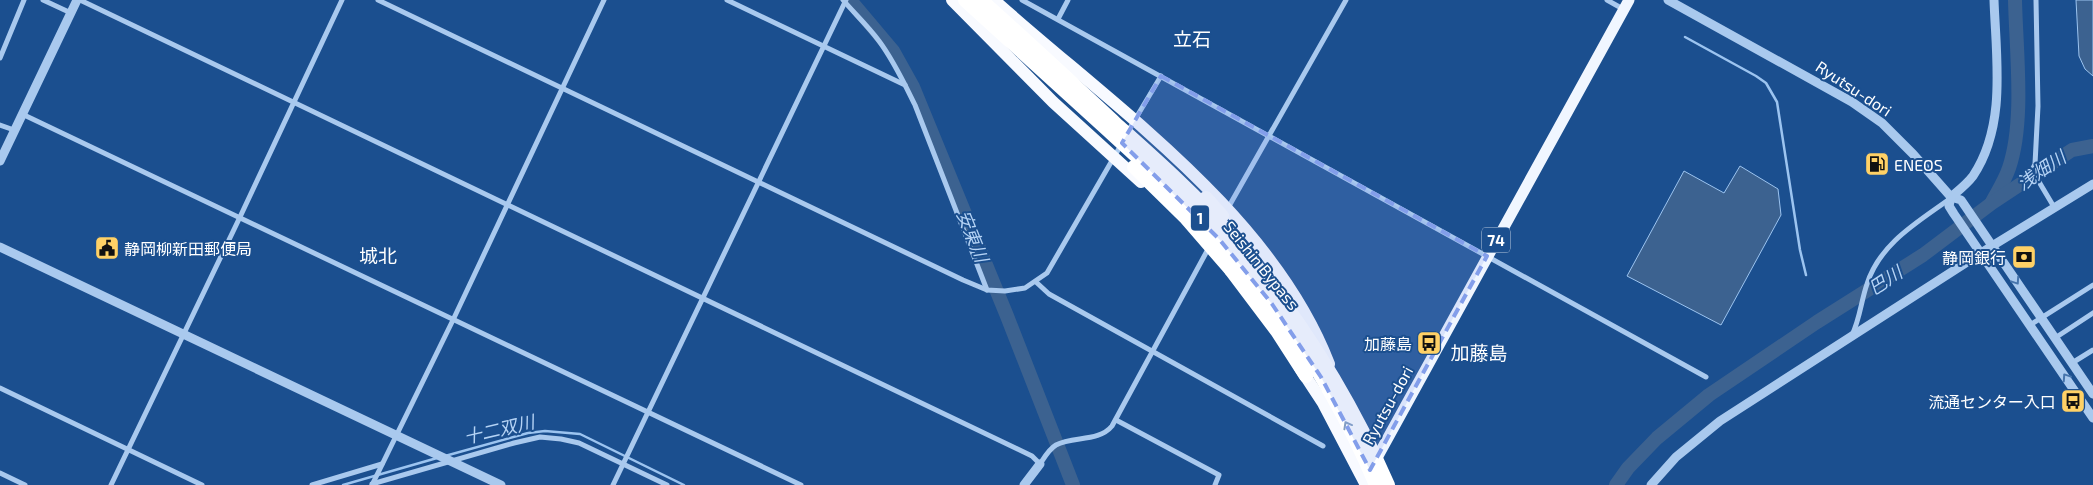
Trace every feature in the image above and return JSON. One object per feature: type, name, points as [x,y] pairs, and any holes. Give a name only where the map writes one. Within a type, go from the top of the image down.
[{"type":"highway","name":"1","points":[[952,0],[1053,102],[1169,210],[1207,251],[1306,376]]},
{"type":"highway","name":"1","points":[[960,0],[993,35],[1186,217],[1231,270],[1277,331],[1306,376],[1367,484]]},
{"type":"highway","name":"Seishin Bypass","points":[[965,0],[1158,176],[1220,240],[1267,297],[1321,377],[1355,439],[1367,484]]},
{"type":"highway","name":"Seishin Bypass","points":[[981,0],[1201,203],[1246,254],[1279,295],[1312,343],[1364,433],[1389,485]]},
{"type":"highway","name":"1","points":[[994,0],[1134,121],[1180,163],[1227,211],[1261,249],[1291,287],[1320,339],[1332,370]]},
{"type":"highway","name":"1","points":[[1010,26],[1089,87],[1206,198],[1231,226],[1298,314],[1332,370],[1378,455],[1389,485]]},
{"type":"main road","name":"Ryutsu-dori","points":[[1367,484],[1378,455],[1626,5]]},
{"type":"street","points":[[0,58],[24,0]]},
{"type":"street","points":[[42,0],[71,12]]},
{"type":"street","points":[[0,161],[71,12],[79,0],[1032,456],[1040,464]]},
{"type":"street","points":[[111,485],[342,0]]},
{"type":"street","points":[[378,0],[987,290],[1005,291],[1025,288],[1036,282],[1046,273],[1057,258],[1161,76]]},
{"type":"street","points":[[371,485],[453,320],[604,0]]},
{"type":"street","points":[[727,0],[906,85]]},
{"type":"street","points":[[1022,0],[1058,18],[1706,377]]},
{"type":"street","points":[[1058,18],[1068,0]]},
{"type":"street","points":[[1227,211],[1346,0]]},
{"type":"street","points":[[1607,0],[1626,5]]},
{"type":"street","name":"Ryutsu-dori","points":[[1668,0],[1846,98],[1882,122],[1951,197],[1960,200],[1992,246]]},
{"type":"street","points":[[1851,338],[1858,323],[1867,283],[1879,258],[1896,238],[1951,197],[1972,176],[1993,126],[1996,104],[1994,0]]},
{"type":"street","points":[[2036,0],[2038,106],[2035,164],[2032,170],[2054,207]]},
{"type":"street","points":[[613,485],[844,1],[878,40],[897,67],[916,105],[987,290]]},
{"type":"street","points":[[22,114],[801,485]]},
{"type":"street","points":[[0,125],[14,130]]},
{"type":"street","points":[[1651,485],[1676,457],[1708,430],[1981,253],[2093,184]]},
{"type":"street","points":[[1951,197],[1949,206],[1954,214],[2093,418]]},
{"type":"street","points":[[1992,246],[2093,394]]},
{"type":"street","points":[[0,247],[501,485]]},
{"type":"street","points":[[1024,485],[1051,448],[1068,441],[1102,434],[1109,430],[1207,251]]},
{"type":"street","points":[[1036,282],[1049,294],[1323,446]]},
{"type":"street","points":[[2030,325],[2093,285]]},
{"type":"street","points":[[2055,338],[2093,313]]},
{"type":"street","points":[[2072,363],[2093,350]]},
{"type":"street","points":[[0,388],[202,485]]},
{"type":"street","points":[[1116,420],[1219,475],[1215,485]]},
{"type":"street","points":[[371,485],[526,439],[540,437],[579,443],[667,485]]},
{"type":"street","points":[[312,485],[382,464]]},
{"type":"street","points":[[0,473],[25,485]]},
{"type":"highlighted area","points":[[1161,76],[1487,256],[1370,470],[1321,377],[1272,304],[1220,240],[1122,143]]},
{"type":"water","points":[[2076,0],[2093,0],[2093,76],[2085,69],[2079,56]]},
{"type":"water","points":[[1740,166],[1778,189],[1781,215],[1721,325],[1627,276],[1684,171],[1724,193]]},
{"type":"waterway","name":"安東川","points":[[850,0],[893,51],[913,87],[1007,316],[1073,485]]},
{"type":"waterway","name":"巴川","points":[[1992,202],[2009,168],[2017,129],[2018,85],[2015,0]]},
{"type":"waterway","points":[[1685,37],[1766,83],[1777,102],[1800,250],[1806,275]]},
{"type":"waterway","name":"巴川","points":[[1616,485],[1628,468],[1657,438],[1709,395],[1817,322],[1923,255],[1992,203],[2072,150],[2093,146]]},
{"type":"waterway","name":"十二双川","points":[[445,456],[528,433],[545,431],[580,434],[684,485]]},
{"type":"waterway","name":"十二双川","points":[[343,485],[437,458]]},
{"type":"place","name":"ENEOS","points":[[1877,164]]},
{"type":"place","name":"静岡柳新田郵便局","points":[[107,248]]},
{"type":"place","name":"静岡銀行","points":[[2024,257]]},
{"type":"place","name":"加藤島","points":[[1429,343]]},
{"type":"place","name":"流通センター入口","points":[[2073,401]]},
{"type":"district","name":"立石","points":[[1192,38]]},
{"type":"district","name":"城北","points":[[378,255]]},
{"type":"district","name":"加藤島","points":[[1479,352]]},
{"type":"water label","name":"浅畑川","points":[[2041,170]]}]
